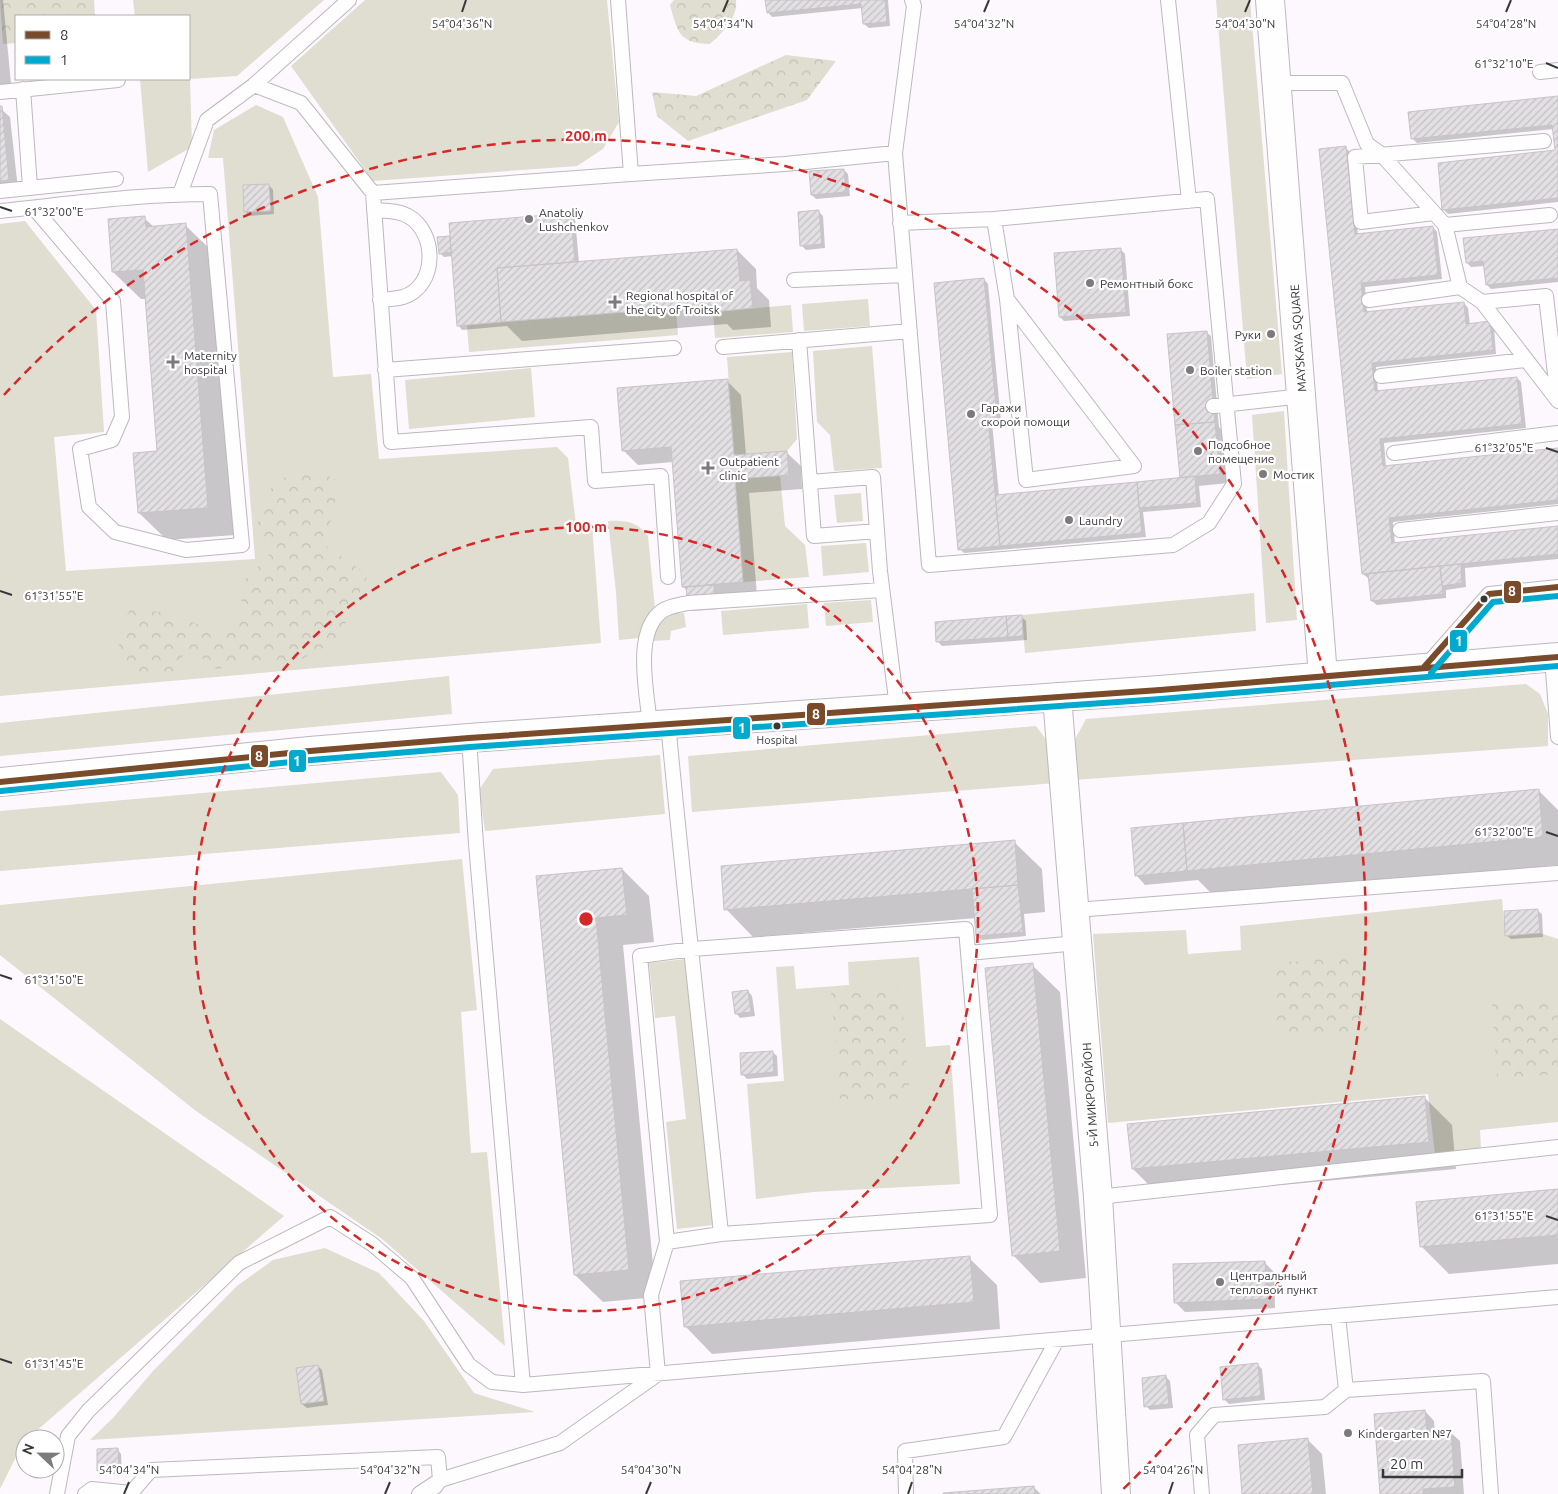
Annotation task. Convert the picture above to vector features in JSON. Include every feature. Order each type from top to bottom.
[{"type":"street","name":"MAYSKAYA SQUARE","points":[[1270,0],[1323,676]]},
{"type":"street","points":[[0,782],[310,751],[469,738],[897,708],[1555,657]]},
{"type":"street","name":"5-Й МИКРОРАЙОН","points":[[1057,696],[1098,1198],[1116,1494]]},
{"type":"lane","points":[[180,194],[207,120],[254,85],[349,0]]},
{"type":"lane","points":[[618,0],[631,174]]},
{"type":"lane","points":[[900,223],[994,219],[1207,199],[1220,405],[1234,484],[1210,523],[1172,545],[929,566],[900,223],[895,154],[914,6],[912,0]]},
{"type":"lane","points":[[1168,0],[1188,201]]},
{"type":"lane","points":[[1540,72],[1558,70]]},
{"type":"lane","points":[[0,92],[118,80]]},
{"type":"lane","points":[[1278,83],[1342,83],[1367,144],[1381,154],[1444,225],[1460,287],[1482,302],[1558,401]]},
{"type":"lane","points":[[254,85],[301,103],[373,193],[391,442],[591,427],[594,481],[661,476],[668,577]]},
{"type":"lane","points":[[23,89],[30,187]]},
{"type":"lane","points":[[1434,213],[1361,222],[1355,157],[1544,140]]},
{"type":"lane","points":[[373,193],[785,164],[895,154]]},
{"type":"lane","points":[[0,191],[116,179]]},
{"type":"lane","points":[[0,211],[180,194],[210,194],[242,545],[186,550],[115,532],[89,506],[80,449],[112,440],[122,417],[112,301],[34,208]]},
{"type":"lane","points":[[374,210],[397,211],[409,216],[420,226],[427,238],[430,251],[429,265],[424,278],[416,289],[404,297],[380,300]]},
{"type":"lane","points":[[1444,225],[1550,215]]},
{"type":"lane","points":[[994,219],[1007,299],[1026,480],[1134,466],[1007,299]]},
{"type":"lane","points":[[794,280],[905,275]]},
{"type":"lane","points":[[1369,300],[1460,287]]},
{"type":"lane","points":[[1482,302],[1546,296],[1558,401]]},
{"type":"lane","points":[[722,347],[910,332]]},
{"type":"lane","points":[[799,340],[814,536],[877,531]]},
{"type":"lane","points":[[386,370],[674,348]]},
{"type":"lane","points":[[1381,376],[1526,360]]},
{"type":"lane","points":[[1220,405],[1302,396]]},
{"type":"lane","points":[[1394,453],[1558,433]]},
{"type":"lane","points":[[810,482],[873,477],[882,590],[897,708]]},
{"type":"lane","points":[[1400,530],[1558,513]]},
{"type":"lane","points":[[1424,668],[1489,594],[1558,587]]},
{"type":"lane","points":[[721,1234],[679,836],[659,724],[643,652],[648,628],[654,618],[664,609],[675,605],[882,590]]},
{"type":"lane","points":[[1555,657],[1558,737]]},
{"type":"lane","points":[[469,738],[523,1386]]},
{"type":"lane","points":[[1075,910],[1558,872]]},
{"type":"lane","points":[[658,1374],[651,1295],[667,1242],[640,956],[692,950],[966,929],[990,1215],[721,1234],[667,1242]]},
{"type":"lane","points":[[968,953],[1078,943]]},
{"type":"lane","points":[[1098,1198],[1558,1147]]},
{"type":"lane","points":[[57,1494],[68,1436],[88,1411],[239,1263],[330,1217],[372,1244],[412,1278],[469,1365],[492,1382],[523,1386],[1558,1297]]},
{"type":"lane","points":[[1338,1316],[1346,1390]]},
{"type":"lane","points":[[906,1494],[905,1451],[1004,1437],[1058,1340]]},
{"type":"lane","points":[[419,1494],[440,1480],[560,1443],[658,1374]]},
{"type":"lane","points":[[1202,1494],[1197,1435],[1214,1415],[1325,1407],[1346,1390],[1483,1381],[1490,1494]]},
{"type":"lane","points":[[85,1494],[92,1489],[131,1493],[151,1470],[438,1457],[440,1480],[431,1494]]},
{"type":"green space","points":[[0,0],[94,0],[95,15],[15,15],[15,43],[3,44]]},
{"type":"green space","points":[[133,0],[324,0],[237,76],[190,79],[190,15],[135,15]]},
{"type":"green space","points":[[365,0],[607,0],[619,122],[603,149],[577,166],[373,181],[291,66]]},
{"type":"green space","points":[[674,0],[736,0],[736,7],[732,19],[720,35],[710,44],[700,43],[686,39],[681,35],[675,23],[670,5]]},
{"type":"green space","points":[[1216,0],[1250,0],[1282,374],[1247,379]]},
{"type":"green space","points":[[786,55],[836,61],[807,100],[688,141],[657,116],[652,92],[696,96]]},
{"type":"green space","points":[[190,79],[192,147],[148,172],[140,80]]},
{"type":"green space","points":[[256,105],[283,117],[318,197],[333,377],[371,374],[379,459],[557,447],[568,458],[576,524],[592,525],[601,643],[0,696],[0,224],[25,221],[96,310],[104,432],[54,437],[66,571],[255,559],[223,158],[208,158],[214,130]]},
{"type":"green space","points":[[868,299],[870,326],[804,331],[802,304]]},
{"type":"green space","points":[[791,305],[793,332],[715,338],[713,312]]},
{"type":"green space","points":[[676,308],[678,335],[469,352],[467,325]]},
{"type":"green space","points":[[872,346],[882,468],[834,471],[830,435],[817,422],[813,351]]},
{"type":"green space","points":[[792,352],[797,439],[787,451],[734,455],[727,357]]},
{"type":"green space","points":[[531,368],[535,417],[409,429],[405,380]]},
{"type":"green space","points":[[1284,411],[1297,620],[1266,623],[1252,415]]},
{"type":"green space","points":[[307,465],[340,482],[325,545],[368,575],[337,641],[296,662],[214,669],[206,660],[185,652],[173,672],[135,673],[120,659],[119,641],[130,608],[173,614],[216,632],[243,618],[240,584],[269,556],[257,525],[273,484]]},
{"type":"green space","points":[[780,475],[785,526],[805,545],[809,577],[743,582],[735,479]]},
{"type":"green space","points":[[861,493],[863,521],[837,523],[834,495]]},
{"type":"green space","points":[[608,521],[630,522],[640,527],[648,536],[655,609],[644,622],[639,638],[619,640]]},
{"type":"green space","points":[[866,543],[869,572],[823,576],[821,546]]},
{"type":"green space","points":[[1254,593],[1256,631],[1025,653],[1022,615]]},
{"type":"green space","points":[[871,600],[873,622],[826,626],[824,603]]},
{"type":"green space","points":[[807,604],[809,628],[723,635],[721,611]]},
{"type":"green space","points":[[674,613],[684,613],[686,627],[671,631],[670,640],[652,641],[660,624]]},
{"type":"green space","points":[[449,676],[452,714],[0,756],[0,723]]},
{"type":"green space","points":[[1526,684],[1540,694],[1548,714],[1548,746],[1074,780],[1072,745],[1086,719]]},
{"type":"green space","points":[[1036,726],[1054,750],[1056,783],[692,812],[688,756]]},
{"type":"green space","points":[[660,755],[665,814],[485,831],[479,790],[493,769]]},
{"type":"green space","points":[[441,772],[458,795],[460,833],[0,871],[0,811]]},
{"type":"green space","points":[[462,859],[477,1010],[461,1012],[471,1153],[487,1152],[505,1346],[382,1239],[196,1111],[0,955],[0,905]]},
{"type":"green space","points":[[1502,899],[1505,935],[1540,933],[1558,939],[1558,1122],[1480,1130],[1481,1151],[1435,1155],[1428,1094],[1108,1123],[1093,934],[1186,930],[1188,954],[1241,950],[1240,926]]},
{"type":"green space","points":[[1363,956],[1368,1031],[1278,1037],[1273,963]]},
{"type":"green space","points":[[919,957],[926,1047],[950,1045],[960,1184],[813,1192],[756,1199],[747,1084],[784,1081],[776,967],[794,966],[796,989],[849,985],[848,962]]},
{"type":"green space","points":[[686,959],[714,1225],[677,1229],[666,1122],[686,1119],[675,1016],[655,1018],[649,963]]},
{"type":"green space","points":[[901,986],[910,1098],[840,1103],[831,992]]},
{"type":"green space","points":[[1558,999],[1558,1074],[1497,1078],[1492,1003]]},
{"type":"green space","points":[[0,1019],[284,1216],[39,1429],[15,1429],[15,1459],[0,1489]]},
{"type":"green space","points":[[325,1248],[379,1273],[424,1321],[474,1393],[535,1412],[90,1440],[113,1418],[153,1371],[237,1286],[273,1260]]},
{"type":"building","points":[[765,0],[885,0],[887,22],[863,24],[861,4],[767,13]]},
{"type":"building","points":[[1558,96],[1558,198],[1442,210],[1438,163],[1555,150],[1552,125],[1411,139],[1408,112]]},
{"type":"building","points":[[0,106],[2,106],[9,180],[0,181]]},
{"type":"building","points":[[1346,146],[1355,234],[1433,226],[1438,275],[1361,283],[1364,312],[1464,302],[1466,324],[1490,321],[1493,350],[1372,363],[1375,391],[1517,377],[1522,424],[1380,439],[1383,466],[1558,448],[1558,500],[1389,518],[1392,543],[1558,526],[1558,554],[1362,574],[1319,149]]},
{"type":"building","points":[[844,169],[846,192],[811,195],[809,171]]},
{"type":"building","points":[[269,184],[271,211],[244,212],[243,185]]},
{"type":"building","points":[[819,210],[822,244],[800,246],[798,212]]},
{"type":"building","points":[[571,213],[575,262],[497,268],[501,322],[457,326],[449,223]]},
{"type":"building","name":"Maternity hospital","points":[[145,216],[146,227],[186,223],[208,508],[138,513],[133,453],[157,451],[143,270],[112,272],[108,219]]},
{"type":"building","points":[[1558,229],[1558,278],[1486,285],[1483,261],[1466,263],[1463,238]]},
{"type":"building","points":[[450,236],[451,252],[439,254],[437,237]]},
{"type":"building","name":"Ремонтный бокс","points":[[1121,248],[1126,312],[1059,317],[1054,253]]},
{"type":"building","points":[[737,249],[740,281],[750,280],[753,308],[713,312],[712,305],[501,322],[497,268]]},
{"type":"building","name":"Гаражи скорой помощи","points":[[984,278],[997,417],[988,418],[1000,546],[958,550],[934,283]]},
{"type":"building","name":"Boiler station","points":[[1207,331],[1215,422],[1175,425],[1167,334]]},
{"type":"building","points":[[728,379],[734,455],[787,451],[789,475],[735,479],[743,582],[682,587],[671,447],[622,451],[617,388]]},
{"type":"building","name":"Подсобное помещение","points":[[1215,422],[1220,474],[1180,478],[1175,425]]},
{"type":"building","name":"Подсобное помещение","points":[[1195,476],[1197,503],[1139,508],[1137,482]]},
{"type":"building","name":"Laundry","points":[[1137,482],[1142,533],[1000,546],[995,495]]},
{"type":"building","points":[[1461,564],[1462,583],[1442,586],[1440,566]]},
{"type":"building","points":[[1440,566],[1443,594],[1371,601],[1368,574]]},
{"type":"building","points":[[714,585],[715,605],[688,607],[686,587]]},
{"type":"building","points":[[1022,615],[1023,636],[1008,637],[1006,616]]},
{"type":"building","points":[[1006,616],[1008,637],[936,642],[935,622]]},
{"type":"building","points":[[1539,789],[1543,837],[1187,871],[1183,823]]},
{"type":"building","points":[[1183,823],[1187,871],[1135,876],[1131,828]]},
{"type":"building","points":[[1015,840],[1018,885],[724,910],[721,866]]},
{"type":"building","points":[[622,868],[627,915],[596,918],[629,1270],[574,1275],[536,876]]},
{"type":"building","points":[[1018,885],[1023,932],[976,936],[972,889]]},
{"type":"building","points":[[1538,909],[1540,933],[1505,936],[1504,911]]},
{"type":"building","points":[[1033,963],[1060,1251],[1012,1256],[985,968]]},
{"type":"building","points":[[748,990],[751,1012],[735,1014],[732,992]]},
{"type":"building","points":[[773,1051],[774,1072],[741,1075],[740,1053]]},
{"type":"building","points":[[1425,1096],[1429,1142],[1132,1169],[1127,1124]]},
{"type":"building","points":[[1558,1189],[1558,1235],[1420,1247],[1416,1202]]},
{"type":"building","points":[[970,1256],[974,1302],[684,1327],[680,1281]]},
{"type":"building","name":"Центральный тепловой пункт","points":[[1265,1261],[1267,1299],[1174,1303],[1173,1264]]},
{"type":"building","points":[[1258,1363],[1261,1396],[1223,1400],[1220,1367]]},
{"type":"building","points":[[318,1365],[324,1401],[301,1404],[296,1368]]},
{"type":"building","points":[[1166,1375],[1169,1404],[1144,1407],[1142,1378]]},
{"type":"building","points":[[1425,1410],[1427,1432],[1451,1430],[1455,1487],[1423,1489],[1423,1494],[1380,1494],[1374,1414]]},
{"type":"building","points":[[1308,1438],[1313,1494],[1242,1494],[1238,1445]]},
{"type":"building","points":[[118,1448],[119,1470],[97,1471],[97,1449]]},
{"type":"building","points":[[1034,1486],[1035,1494],[943,1494],[943,1493]]},
{"type":"transit line","name":"8","points":[[1424,667],[1489,594],[1558,587]]},
{"type":"transit line","name":"1","points":[[1431,673],[1493,602],[1558,596]]},
{"type":"transit line","name":"8","points":[[0,782],[310,751],[469,738],[1160,690],[1558,657]]},
{"type":"transit line","name":"1","points":[[1,791],[311,760],[470,747],[1161,699],[1558,666]]},
{"type":"place","name":"Anatoliy Lushchenkov","points":[[529,219]]},
{"type":"place","name":"Ремонтный бокс","points":[[1090,283]]},
{"type":"place","name":"Regional hospital of the city of Troitsk","points":[[615,302]]},
{"type":"place","name":"Руки","points":[[1271,334]]},
{"type":"place","name":"Maternity hospital","points":[[173,362]]},
{"type":"place","name":"Boiler station","points":[[1190,370]]},
{"type":"place","name":"Гаражи скорой помощи","points":[[971,414]]},
{"type":"place","name":"Подсобное помещение","points":[[1198,451]]},
{"type":"place","name":"Outpatient clinic","points":[[708,468]]},
{"type":"place","name":"Мостик","points":[[1263,474]]},
{"type":"place","name":"Laundry","points":[[1069,520]]},
{"type":"place","name":"Hospital","points":[[777,726]]},
{"type":"place","name":"Центральный тепловой пункт","points":[[1220,1282]]},
{"type":"place","name":"Kindergarten №7","points":[[1348,1433]]}]
